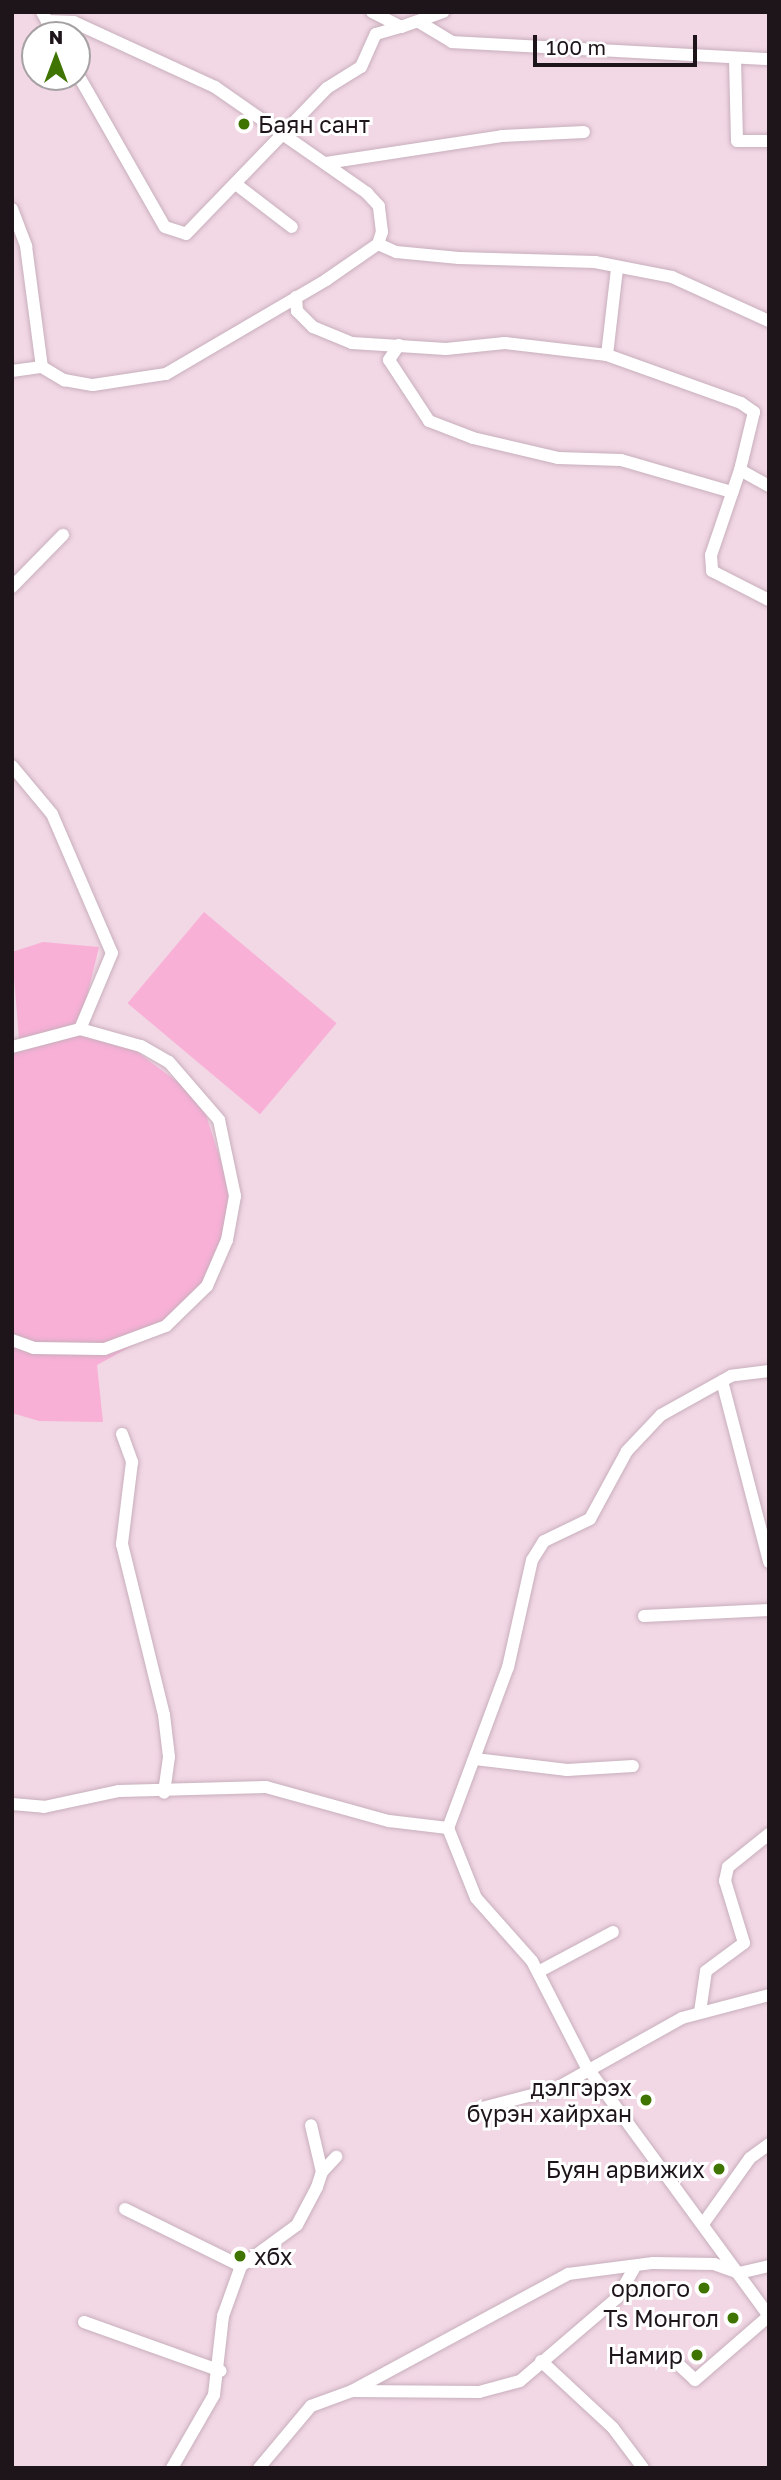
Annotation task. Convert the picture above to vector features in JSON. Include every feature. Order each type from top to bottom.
[{"type":"street","points":[[372,12],[401,27]]},
{"type":"street","points":[[237,185],[281,134],[327,88],[361,67],[376,34],[443,12]]},
{"type":"street","points":[[44,17],[74,22],[215,87],[327,163],[379,206],[378,244]]},
{"type":"street","points":[[419,22],[452,42],[769,59]]},
{"type":"street","points":[[735,59],[737,141],[769,141]]},
{"type":"street","points":[[87,91],[165,227],[186,234],[195,229],[230,182],[292,227]]},
{"type":"street","points":[[327,163],[502,136],[584,132]]},
{"type":"street","points":[[12,209],[26,246],[42,367]]},
{"type":"street","points":[[378,244],[396,253],[553,257],[672,277],[769,321]]},
{"type":"street","points":[[12,371],[42,367],[64,380],[93,385],[166,374],[202,359],[378,244]]},
{"type":"street","points":[[607,355],[618,269]]},
{"type":"street","points":[[296,297],[297,311],[313,327],[352,343],[505,343],[607,355],[754,412],[712,571],[769,600]]},
{"type":"street","points":[[399,345],[389,360],[429,421],[473,438],[558,458],[621,460],[732,492]]},
{"type":"street","points":[[740,470],[769,486]]},
{"type":"street","points":[[12,587],[63,535]]},
{"type":"street","points":[[12,766],[52,814],[112,953],[80,1030]]},
{"type":"street","points":[[12,1047],[80,1030],[141,1046],[191,1081],[229,1144],[232,1219],[206,1286],[166,1326],[104,1349],[34,1348],[12,1340]]},
{"type":"street","points":[[678,2364],[695,2380],[769,2316],[588,2070],[538,1972],[510,1930],[476,1898],[449,1828],[508,1667],[538,1550],[590,1519],[627,1451],[661,1415],[722,1381],[769,1371]]},
{"type":"street","points":[[722,1381],[769,1562]]},
{"type":"street","points":[[122,1434],[132,1462],[122,1544],[164,1715],[169,1758],[164,1793]]},
{"type":"street","points":[[644,1616],[769,1610]]},
{"type":"street","points":[[475,1759],[567,1770],[633,1766]]},
{"type":"street","points":[[12,1804],[44,1807],[119,1791],[164,1793],[266,1787],[389,1821],[449,1828]]},
{"type":"street","points":[[700,2012],[706,1971],[744,1943],[725,1881],[728,1867],[769,1834]]},
{"type":"street","points":[[538,1972],[613,1932]]},
{"type":"street","points":[[482,2108],[555,2089],[700,2012],[769,1995]]},
{"type":"street","points":[[311,2124],[322,2172]]},
{"type":"street","points":[[703,2224],[750,2158],[769,2144]]},
{"type":"street","points":[[172,2468],[203,2421],[221,2371],[223,2316],[241,2266],[297,2225],[322,2172],[336,2157]]},
{"type":"street","points":[[125,2209],[241,2266]]},
{"type":"street","points":[[259,2468],[311,2406],[352,2391],[558,2278],[686,2262],[739,2273],[769,2266]]},
{"type":"street","points":[[352,2391],[498,2389],[541,2361],[617,2298],[634,2268]]},
{"type":"street","points":[[84,2322],[221,2371]]},
{"type":"street","points":[[541,2361],[613,2428],[643,2468]]},
{"type":"shaded area","points":[[204,912],[337,1023],[260,1114],[128,1003]]},
{"type":"shaded area","points":[[43,942],[99,947],[78,1033],[121,1040],[183,1086],[206,1115],[229,1187],[227,1224],[198,1293],[141,1341],[97,1365],[103,1422],[39,1421],[12,1413],[12,1042],[19,1039],[12,952]]},
{"type":"place","name":"Баян сант","points":[[244,124]]},
{"type":"place","name":"дэлгэрэх бүрэн хайрхан","points":[[646,2100]]},
{"type":"place","name":"Буян арвижих","points":[[719,2169]]},
{"type":"place","name":"хбх","points":[[240,2256]]},
{"type":"place","name":"орлого","points":[[704,2288]]},
{"type":"place","name":"Ts Монгол","points":[[733,2318]]},
{"type":"place","name":"Намир","points":[[697,2355]]}]
